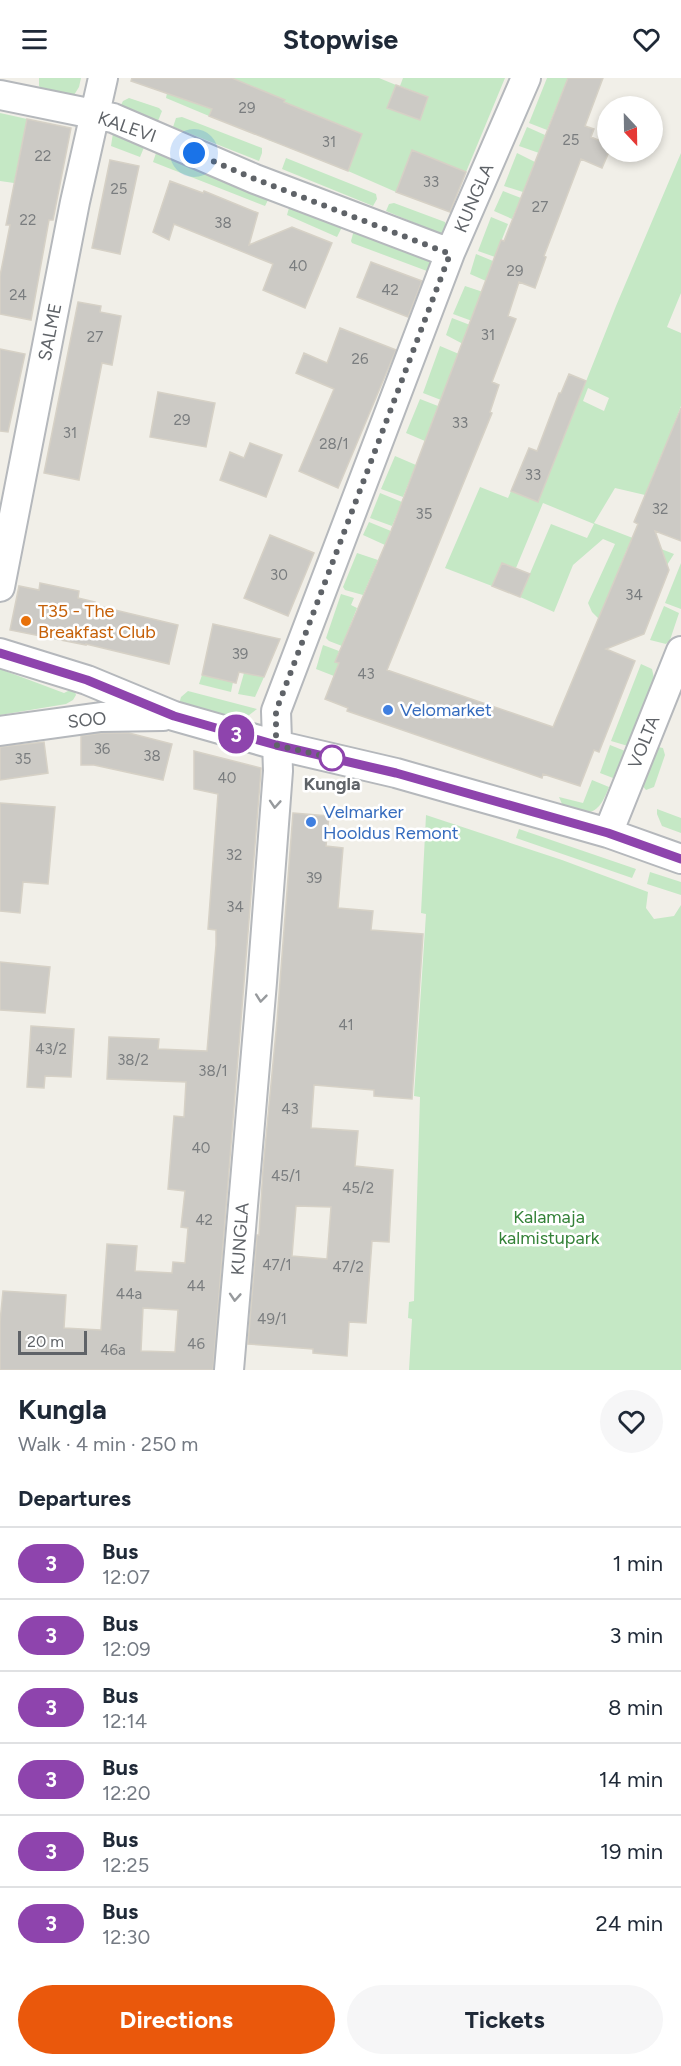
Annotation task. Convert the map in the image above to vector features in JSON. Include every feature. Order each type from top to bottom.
[{"type":"street","name":"SALME","points":[[0,586],[73,213],[103,78]]},
{"type":"street","name":"KUNGLA","points":[[229,1370],[278,771],[276,711],[450,254],[526,78]]},
{"type":"street","name":"KALEVI","points":[[0,95],[113,118],[255,179],[450,254]]},
{"type":"street","name":"VOLTA","points":[[608,833],[681,651]]},
{"type":"street","points":[[0,653],[87,680],[174,716],[276,745],[396,773],[608,833],[681,859]]},
{"type":"street","points":[[55,723],[77,713],[88,700],[87,680]]},
{"type":"street","name":"SOO","points":[[0,731],[101,717],[174,716]]},
{"type":"green space","points":[[39,78],[81,78],[74,95],[64,97],[45,93],[39,86]]},
{"type":"green space","points":[[170,78],[224,78],[209,116],[166,98]]},
{"type":"green space","points":[[232,78],[379,78],[396,85],[387,108],[420,120],[428,97],[400,86],[403,78],[505,78],[466,172],[412,151],[396,192],[348,171],[362,134],[311,114],[281,144],[268,140],[284,100]]},
{"type":"green space","points":[[547,78],[568,78],[547,130],[529,123]]},
{"type":"green space","points":[[129,98],[159,108],[162,111],[158,121],[121,105]]},
{"type":"green space","points":[[0,113],[27,119],[14,183],[0,181]]},
{"type":"green space","points":[[182,117],[262,148],[259,161],[173,127],[176,118]]},
{"type":"green space","points":[[527,127],[545,135],[539,153],[519,146]]},
{"type":"green space","points":[[113,133],[145,145],[140,157],[111,146]]},
{"type":"green space","points":[[157,150],[270,196],[265,206],[153,162]]},
{"type":"green space","points":[[517,153],[535,162],[523,192],[504,186]]},
{"type":"green space","points":[[681,153],[681,293],[667,327],[681,333],[681,406],[668,440],[681,445],[681,461],[662,453],[645,495],[615,488],[594,523],[674,554],[667,565],[627,549],[599,619],[592,612],[588,603],[615,544],[603,539],[573,565],[554,612],[520,597],[551,524],[587,538],[594,524],[543,503],[516,568],[502,563],[492,586],[445,568],[480,487],[508,498],[511,491],[538,502],[616,306]],"holes":[[[588,388],[609,398],[604,411],[583,401]]]},
{"type":"green space","points":[[286,158],[376,194],[377,199],[373,206],[282,169]]},
{"type":"green space","points":[[503,191],[521,198],[512,219],[494,211]]},
{"type":"green space","points":[[394,203],[445,222],[446,225],[441,234],[386,211],[389,204]]},
{"type":"green space","points":[[290,204],[343,225],[337,237],[287,215]]},
{"type":"green space","points":[[491,217],[508,224],[495,257],[478,251]]},
{"type":"green space","points":[[354,230],[432,260],[427,271],[352,243]]},
{"type":"green space","points":[[476,254],[493,261],[486,281],[470,274]]},
{"type":"green space","points":[[465,286],[483,292],[472,321],[453,314]]},
{"type":"green space","points":[[452,318],[470,325],[463,344],[446,335]]},
{"type":"green space","points":[[440,346],[459,354],[441,400],[423,393]]},
{"type":"green space","points":[[420,399],[438,406],[425,441],[406,433]]},
{"type":"green space","points":[[395,456],[416,465],[403,497],[381,489]]},
{"type":"green space","points":[[380,493],[402,502],[392,526],[370,518]]},
{"type":"green space","points":[[369,522],[391,531],[385,545],[363,535]]},
{"type":"green space","points":[[357,553],[378,560],[363,595],[345,590],[343,587]]},
{"type":"green space","points":[[681,563],[681,609],[665,603]]},
{"type":"green space","points":[[341,594],[354,598],[351,605],[357,608],[342,646],[326,638]]},
{"type":"green space","points":[[664,606],[679,613],[670,640],[666,644],[650,640]]},
{"type":"green space","points":[[323,645],[339,651],[335,662],[339,663],[334,676],[316,669]]},
{"type":"green space","points":[[641,664],[652,669],[654,678],[628,746],[611,741]]},
{"type":"green space","points":[[0,669],[64,693],[74,688],[76,695],[66,704],[0,715]]},
{"type":"green space","points":[[244,673],[264,677],[255,697],[238,694]]},
{"type":"green space","points":[[202,675],[233,682],[231,692],[199,684]]},
{"type":"green space","points":[[188,691],[257,709],[244,719],[237,719],[179,704],[181,697]]},
{"type":"green space","points":[[610,745],[625,751],[613,778],[600,773]]},
{"type":"green space","points":[[658,747],[663,748],[665,755],[654,787],[646,790],[640,783]]},
{"type":"green space","points":[[592,780],[609,787],[598,807],[593,811],[582,813],[565,811],[559,797],[583,803]]},
{"type":"green space","points":[[657,809],[681,818],[681,833],[662,826]]},
{"type":"green space","name":"Kalamaja kalmistupark","points":[[426,815],[562,860],[648,892],[646,908],[654,919],[674,916],[681,905],[681,1370],[409,1370],[412,1319],[408,1318],[409,1302],[414,1301],[420,1097],[414,1096],[426,914],[421,913]]},
{"type":"green space","points":[[519,829],[636,869],[632,878],[516,838]]},
{"type":"green space","points":[[650,872],[681,882],[681,895],[647,884]]},
{"type":"building","points":[[132,78],[232,78],[362,134],[348,171],[209,116],[212,109],[131,81]]},
{"type":"building","points":[[568,78],[603,78],[585,126],[594,129],[591,137],[597,139],[597,162],[605,162],[602,168],[581,159],[544,256],[546,257],[535,288],[519,282],[508,316],[516,319],[492,382],[499,385],[490,412],[492,413],[387,670],[553,727],[638,524],[634,522],[681,408],[681,541],[655,531],[669,570],[644,634],[606,649],[635,661],[599,752],[594,750],[580,786],[543,774],[542,778],[347,711],[348,708],[325,699],[339,663],[335,662],[391,531],[501,240],[504,241]]},
{"type":"building","points":[[396,85],[428,97],[420,120],[387,108]]},
{"type":"building","points":[[27,119],[71,128],[53,220],[49,220],[31,320],[0,314],[0,276],[10,225],[6,225]]},
{"type":"building","points":[[412,150],[466,172],[450,212],[396,192]]},
{"type":"building","points":[[110,160],[139,166],[120,254],[92,248]]},
{"type":"building","points":[[170,181],[203,193],[204,191],[258,213],[249,245],[292,227],[332,243],[305,308],[263,290],[273,264],[174,224],[169,240],[153,232]]},
{"type":"building","points":[[371,262],[422,281],[408,317],[357,297]]},
{"type":"building","points":[[78,302],[101,306],[100,312],[121,316],[112,365],[102,363],[79,480],[44,473]]},
{"type":"building","points":[[340,328],[396,350],[338,488],[299,471],[334,389],[296,373],[304,353],[327,363]]},
{"type":"building","points":[[0,349],[25,354],[8,432],[0,431]]},
{"type":"building","points":[[569,374],[586,381],[538,502],[511,491],[529,448],[537,451],[559,393]]},
{"type":"building","points":[[158,392],[215,403],[206,447],[150,437]]},
{"type":"building","points":[[250,443],[282,455],[266,497],[220,480],[230,452],[244,458]]},
{"type":"building","points":[[270,535],[314,553],[288,616],[244,598]]},
{"type":"building","points":[[502,563],[530,574],[520,597],[492,586]]},
{"type":"building","points":[[40,583],[79,591],[78,598],[95,602],[94,605],[178,625],[169,664],[86,644],[10,630],[19,586],[39,590]]},
{"type":"building","points":[[213,624],[280,639],[264,677],[239,672],[236,683],[202,675]]},
{"type":"building","points":[[129,733],[172,744],[163,780],[94,765],[81,765],[81,736]]},
{"type":"building","points":[[44,742],[48,773],[0,780],[0,747]]},
{"type":"building","points":[[194,751],[261,768],[213,1370],[0,1370],[0,1322],[3,1291],[66,1295],[64,1328],[101,1330],[107,1244],[137,1246],[135,1271],[172,1273],[173,1262],[185,1263],[188,1228],[181,1227],[185,1191],[168,1189],[174,1116],[184,1117],[186,1082],[107,1079],[109,1037],[159,1039],[158,1049],[207,1051],[216,945],[216,930],[208,929],[218,794],[194,789]],"holes":[[[143,1308],[178,1310],[175,1352],[141,1351]]]},
{"type":"building","points":[[0,803],[55,807],[48,884],[23,882],[20,913],[0,911]]},
{"type":"building","points":[[293,813],[329,816],[326,846],[343,848],[338,908],[373,911],[371,930],[423,934],[412,1099],[374,1096],[374,1090],[314,1085],[311,1128],[358,1131],[355,1166],[393,1170],[389,1242],[372,1241],[366,1323],[349,1322],[347,1356],[313,1353],[313,1349],[248,1344]],"holes":[[[296,1206],[331,1207],[327,1259],[292,1256]]]},
{"type":"building","points":[[0,962],[50,967],[45,1013],[0,1010]]},
{"type":"building","points":[[31,1026],[74,1029],[71,1077],[45,1076],[44,1088],[27,1087]]},
{"type":"bus line","name":"3","points":[[0,653],[87,680],[174,716],[276,745],[396,773],[608,833],[681,859]]},
{"type":"place","name":"T35 - The Breakfast Club","points":[[26,621]]},
{"type":"place","name":"Velomarket","points":[[388,710]]},
{"type":"place","name":"Kungla","points":[[332,758]]},
{"type":"place","name":"Velmarker Hooldus Remont","points":[[311,822]]},
{"type":"route","points":[[194,153],[450,254],[276,711],[276,745],[332,758]]}]
